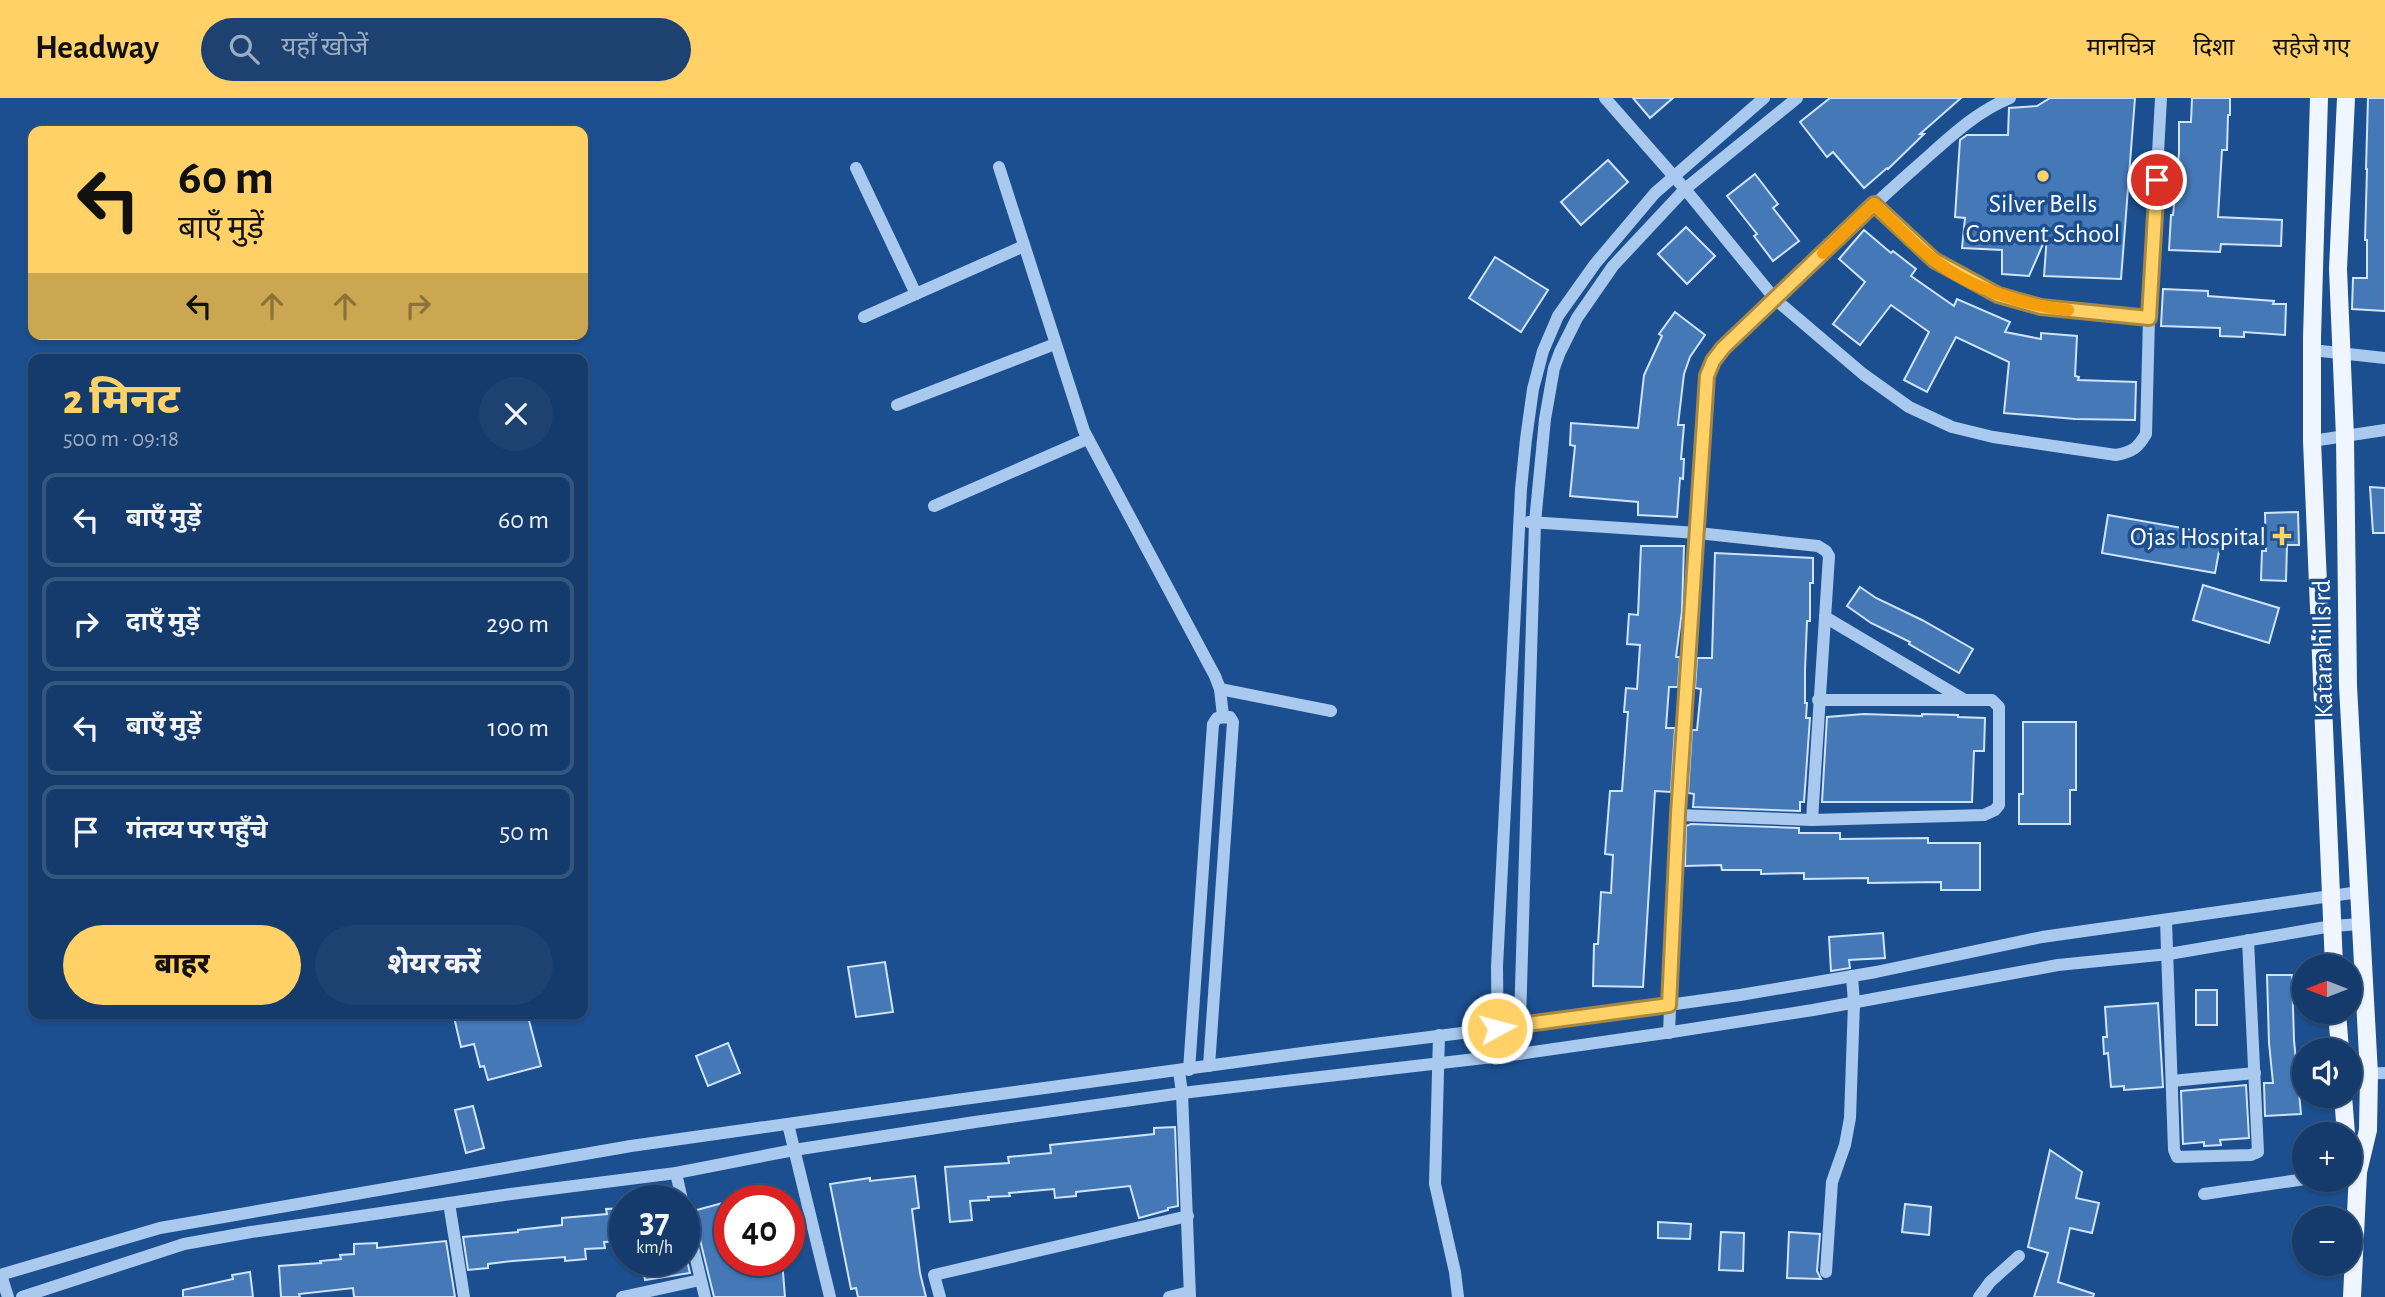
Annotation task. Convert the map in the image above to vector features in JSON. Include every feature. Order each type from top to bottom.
[{"type":"main road","name":"Katara hills rd","points":[[2319,98],[2312,441],[2333,954]]},
{"type":"main road","name":"Katara hills rd","points":[[2346,98],[2338,269],[2345,437],[2348,686],[2361,925],[2377,1073],[2368,1130],[2362,1148]]},
{"type":"main road","points":[[2352,1297],[2354,1192]]},
{"type":"street","points":[[1605,98],[1685,189],[1775,299],[1863,373],[1909,407],[1952,427],[2116,455],[2130,453],[2139,446],[2146,434],[2149,318],[2161,98]]},
{"type":"street","points":[[1498,1056],[1497,967],[1520,521],[1531,402],[1549,333],[1595,264],[1655,193],[1764,98]]},
{"type":"street","points":[[1519,1054],[1535,522],[1548,394],[1560,352],[1577,318],[1613,266],[1685,189],[1797,98]]},
{"type":"street","points":[[1669,1032],[1678,814],[1707,376],[1713,361],[1723,348],[1874,204],[1964,125],[1994,104],[2010,98]]},
{"type":"street","points":[[999,167],[1087,439],[1215,676],[1220,689],[1223,716]]},
{"type":"street","points":[[856,169],[916,294]]},
{"type":"street","points":[[1874,204],[1934,260],[1998,295],[2041,307],[2149,318]]},
{"type":"street","points":[[864,317],[1024,246]]},
{"type":"street","points":[[897,405],[1055,344]]},
{"type":"street","points":[[2312,351],[2385,358]]},
{"type":"street","points":[[2312,441],[2385,430]]},
{"type":"street","points":[[933,506],[1087,439]]},
{"type":"street","points":[[1520,521],[1698,533],[1824,549],[1829,556],[1812,820]]},
{"type":"street","points":[[1825,617],[1964,699]]},
{"type":"street","points":[[1220,689],[1331,711]]},
{"type":"street","points":[[1678,814],[1812,820],[1984,815],[1995,810],[2000,800],[1997,702],[1988,698],[1818,700]]},
{"type":"street","points":[[1168,1297],[1189,1294],[1182,1093],[1213,724],[1217,718],[1223,716],[1230,717],[1233,722],[1209,1066]]},
{"type":"street","points":[[8,1297],[1,1275],[160,1228],[631,1146],[1669,1005],[1852,976],[2042,937],[2359,892]]},
{"type":"street","points":[[2166,920],[2174,1150],[2177,1157],[2251,1155],[2258,1152],[2248,940]]},
{"type":"street","points":[[22,1297],[184,1244],[449,1203],[676,1173],[794,1150],[1182,1093],[1519,1054],[1854,1003],[2058,965],[2169,954],[2332,926],[2361,925]]},
{"type":"street","points":[[1826,1272],[1832,1182],[1845,1145],[1850,1118],[1854,1003],[1852,976]]},
{"type":"street","points":[[1439,1035],[1436,1184],[1458,1297]]},
{"type":"street","points":[[2172,1081],[2255,1073]]},
{"type":"street","points":[[788,1124],[830,1297]]},
{"type":"street","points":[[676,1173],[679,1185]]},
{"type":"street","points":[[2204,1194],[2292,1181]]},
{"type":"street","points":[[449,1203],[464,1297]]},
{"type":"street","points":[[940,1297],[934,1275],[1188,1216]]},
{"type":"street","points":[[1979,1297],[1990,1282],[2019,1256]]},
{"type":"street","points":[[699,1276],[705,1297]]},
{"type":"street","points":[[622,1297],[700,1280]]},
{"type":"building","points":[[1633,98],[1673,98],[1650,118]]},
{"type":"building","points":[[1830,98],[1961,98],[1920,134],[1924,134],[1888,169],[1864,188],[1833,152],[1827,157],[1800,122]]},
{"type":"building","name":"Silver Bells Convent School","points":[[2050,98],[2135,98],[2121,279],[2044,276],[2047,235],[2029,276],[2002,274],[2002,250],[1962,248],[1965,218],[1955,217],[1960,140],[1967,135],[2008,135],[2009,108],[2037,106]]},
{"type":"building","points":[[2192,98],[2230,98],[2227,150],[2222,150],[2218,217],[2282,220],[2281,246],[2221,244],[2220,252],[2169,250],[2179,153],[2179,122],[2191,122]]},
{"type":"building","points":[[2368,98],[2385,98],[2385,311],[2352,309],[2353,278],[2367,278],[2365,240]]},
{"type":"building","points":[[1608,160],[1628,182],[1581,225],[1561,202]]},
{"type":"building","points":[[1755,174],[1778,204],[1773,208],[1799,241],[1773,261],[1754,236],[1757,234],[1727,196]]},
{"type":"building","points":[[1686,227],[1715,256],[1687,284],[1658,254]]},
{"type":"building","points":[[1864,230],[1891,253],[1893,251],[1916,269],[1911,276],[1954,306],[1957,299],[2010,322],[2005,332],[2041,339],[2041,333],[2077,336],[2075,376],[2079,377],[2078,380],[2136,382],[2135,420],[2075,419],[2004,413],[2009,362],[1956,337],[1927,392],[1904,380],[1929,332],[1891,305],[1860,345],[1833,324],[1865,282],[1839,259]]},
{"type":"building","points":[[1495,257],[1548,290],[1521,332],[1469,298]]},
{"type":"building","points":[[2163,289],[2208,291],[2208,296],[2286,304],[2285,335],[2244,332],[2244,337],[2220,336],[2220,328],[2161,326]]},
{"type":"building","points":[[1675,312],[1705,335],[1690,357],[1684,374],[1678,425],[1684,425],[1681,459],[1684,459],[1677,517],[1638,515],[1638,502],[1570,496],[1575,446],[1570,445],[1571,423],[1638,428],[1644,375],[1662,336],[1659,334]]},
{"type":"building","points":[[2370,487],[2385,488],[2385,533],[2373,533]]},
{"type":"building","points":[[2298,512],[2299,545],[2287,545],[2286,581],[2261,580],[2262,551],[2266,551],[2265,513]]},
{"type":"building","points":[[2108,515],[2222,535],[2215,573],[2102,553]]},
{"type":"building","points":[[1641,546],[1684,546],[1682,611],[1676,657],[1680,657],[1678,687],[1669,687],[1666,728],[1675,728],[1671,792],[1655,791],[1643,987],[1593,986],[1594,944],[1598,944],[1601,892],[1611,893],[1613,855],[1605,854],[1610,791],[1622,791],[1628,712],[1624,712],[1626,688],[1637,689],[1640,645],[1627,644],[1629,614],[1638,615]]},
{"type":"building","points":[[1715,553],[1813,558],[1805,670],[1806,718],[1810,718],[1804,802],[1800,802],[1800,811],[1693,807],[1694,794],[1688,793],[1692,730],[1697,730],[1701,689],[1695,688],[1697,658],[1712,658]]},
{"type":"building","points":[[2203,585],[2279,608],[2269,643],[2193,620]]},
{"type":"building","points":[[1860,587],[1973,649],[1959,673],[1909,644],[1910,642],[1871,623],[1847,606]]},
{"type":"building","points":[[1864,714],[1958,715],[1985,718],[1984,751],[1974,751],[1972,802],[1822,802],[1827,717]]},
{"type":"building","points":[[2023,722],[2076,722],[2076,790],[2070,790],[2070,824],[2019,824],[2019,794],[2023,794]]},
{"type":"building","points":[[1686,826],[1799,828],[1799,833],[1840,833],[1840,839],[1928,838],[1928,843],[1980,843],[1980,890],[1941,890],[1941,882],[1868,883],[1868,878],[1804,879],[1804,873],[1761,874],[1761,870],[1722,870],[1721,865],[1685,866]]},
{"type":"building","points":[[1883,933],[1885,958],[1849,960],[1850,968],[1831,971],[1829,937]]},
{"type":"building","points":[[885,962],[893,1012],[856,1017],[848,967]]},
{"type":"building","points":[[2267,975],[2292,975],[2292,1108],[2300,1108],[2301,1114],[2265,1116],[2264,1083],[2273,1083]]},
{"type":"building","points":[[2196,990],[2217,990],[2217,1025],[2196,1025]]},
{"type":"building","points":[[2158,1003],[2163,1087],[2124,1090],[2124,1086],[2111,1087],[2108,1053],[2104,1054],[2103,1037],[2107,1037],[2105,1007]]},
{"type":"building","points":[[454,1019],[529,1019],[541,1066],[488,1080],[484,1066],[480,1067],[474,1044],[461,1047]]},
{"type":"building","points":[[728,1043],[740,1073],[708,1086],[696,1056]]},
{"type":"building","points":[[2246,1085],[2249,1138],[2220,1140],[2221,1145],[2204,1146],[2204,1142],[2183,1144],[2181,1091]]},
{"type":"building","points":[[473,1106],[484,1148],[466,1153],[455,1110]]},
{"type":"building","points":[[1175,1127],[1178,1206],[1139,1218],[1130,1186],[1076,1192],[1076,1196],[1055,1198],[1054,1189],[1009,1193],[1010,1196],[970,1201],[972,1220],[950,1222],[945,1167],[1009,1163],[1008,1157],[1051,1153],[1050,1145],[1154,1134],[1154,1128]]},
{"type":"building","points":[[2050,1150],[2082,1172],[2076,1198],[2099,1203],[2092,1233],[2070,1228],[2058,1282],[2094,1294],[2093,1297],[2034,1297],[2048,1253],[2028,1247]]},
{"type":"building","points":[[915,1176],[919,1208],[912,1209],[920,1273],[926,1297],[858,1297],[856,1288],[851,1289],[830,1184],[870,1178],[870,1181]]},
{"type":"building","points":[[1905,1204],[1931,1207],[1929,1235],[1902,1232]]},
{"type":"building","points":[[714,1205],[714,1276],[783,1276],[785,1297],[714,1297],[700,1240],[700,1209]]},
{"type":"building","points":[[606,1209],[609,1209],[609,1242],[604,1242],[605,1248],[585,1249],[586,1259],[565,1261],[565,1257],[513,1261],[468,1270],[463,1237],[562,1225],[562,1218],[607,1214]]},
{"type":"building","points":[[1658,1222],[1691,1224],[1690,1239],[1658,1238]]},
{"type":"building","points":[[1721,1232],[1744,1233],[1743,1271],[1719,1270]]},
{"type":"building","points":[[1789,1232],[1820,1234],[1817,1271],[1821,1279],[1787,1278]]},
{"type":"building","points":[[446,1241],[455,1297],[354,1297],[353,1288],[299,1294],[300,1297],[281,1297],[279,1266],[341,1259],[340,1255],[354,1254],[354,1244],[377,1243],[377,1248]]},
{"type":"building","points":[[250,1272],[253,1297],[183,1297],[183,1290],[233,1279],[232,1275]]},
{"type":"building","points":[[644,1276],[671,1276],[645,1280]]},
{"type":"slow traffic","points":[[1823,253],[1874,204],[1934,260],[1969,281],[1998,295],[2041,307],[2068,310]]},
{"type":"place","name":"Silver Bells Convent School","points":[[2043,176]]},
{"type":"place","name":"Ojas Hospital","points":[[2282,536]]},
{"type":"route","points":[[1497,1028],[1669,1005],[1678,814],[1707,376],[1713,361],[1723,348],[1874,204],[1934,260],[1998,295],[2041,307],[2149,318],[2157,180]]}]
